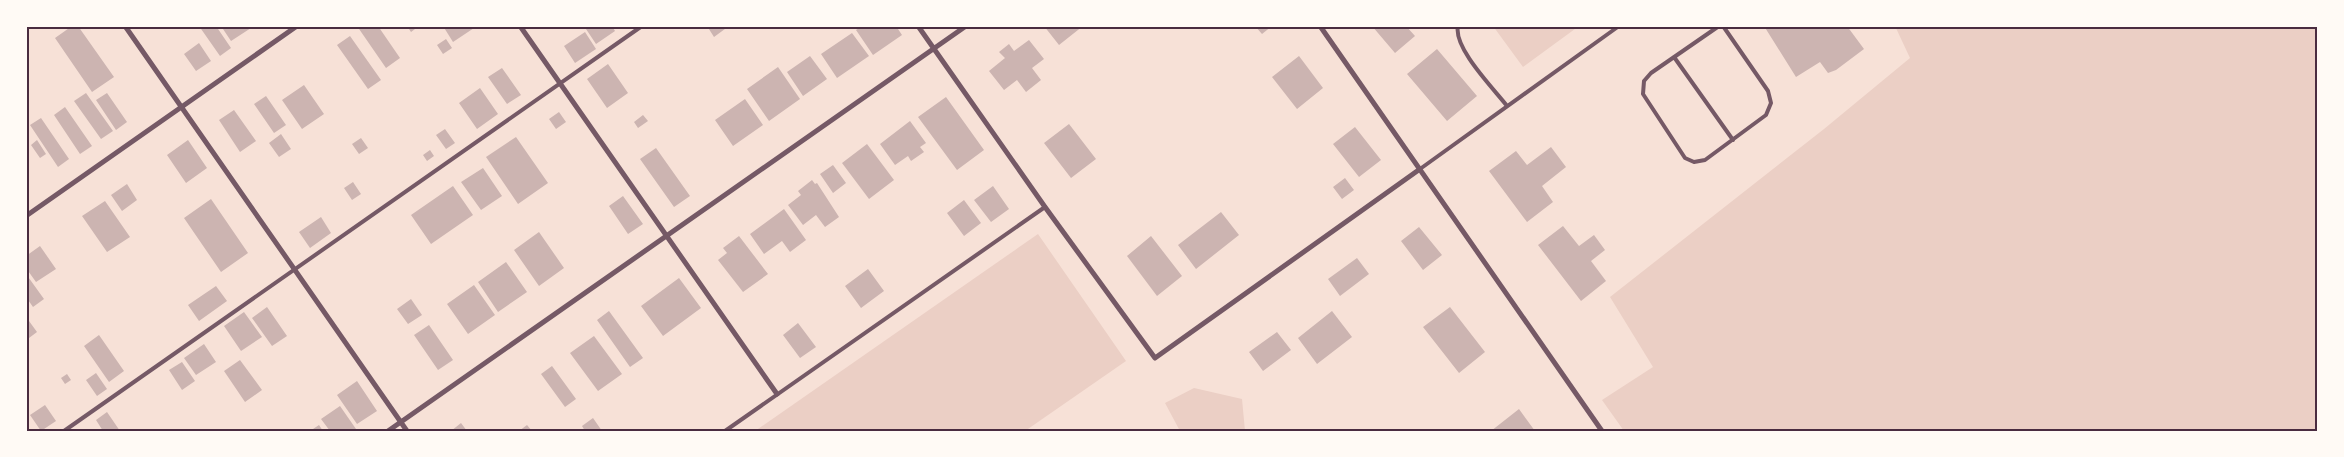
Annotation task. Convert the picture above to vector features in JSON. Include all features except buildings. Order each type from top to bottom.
[{"type":"street","points":[[125,26],[408,431]]},
{"type":"street","points":[[26,216],[298,26]]},
{"type":"street","points":[[520,26],[777,394]]},
{"type":"street","points":[[918,26],[1045,207],[1155,358],[1420,169]]},
{"type":"street","points":[[388,431],[966,26]]},
{"type":"street","points":[[1320,26],[1602,431]]},
{"type":"lane","points":[[64,431],[642,26]]},
{"type":"lane","points":[[1458,26],[1456,34],[1463,47],[1507,106]]},
{"type":"lane","points":[[1420,169],[1618,26]]},
{"type":"lane","points":[[1719,26],[1651,73],[1644,81],[1643,94],[1685,158],[1694,162],[1705,160],[1734,140],[1766,115],[1771,103],[1768,91],[1724,26]]},
{"type":"lane","points":[[1674,57],[1734,140]]},
{"type":"lane","points":[[725,431],[1045,207]]},
{"type":"shaded area","points":[[1493,26],[1579,26],[1523,67]]},
{"type":"shaded area","points":[[1895,26],[2318,26],[2318,431],[1624,431],[1602,400],[1653,367],[1610,297],[1824,129],[1910,58]]},
{"type":"shaded area","points":[[1038,234],[1126,361],[1025,431],[755,431]]},
{"type":"shaded area","points":[[1194,388],[1242,399],[1245,431],[1180,431],[1165,403]]}]
